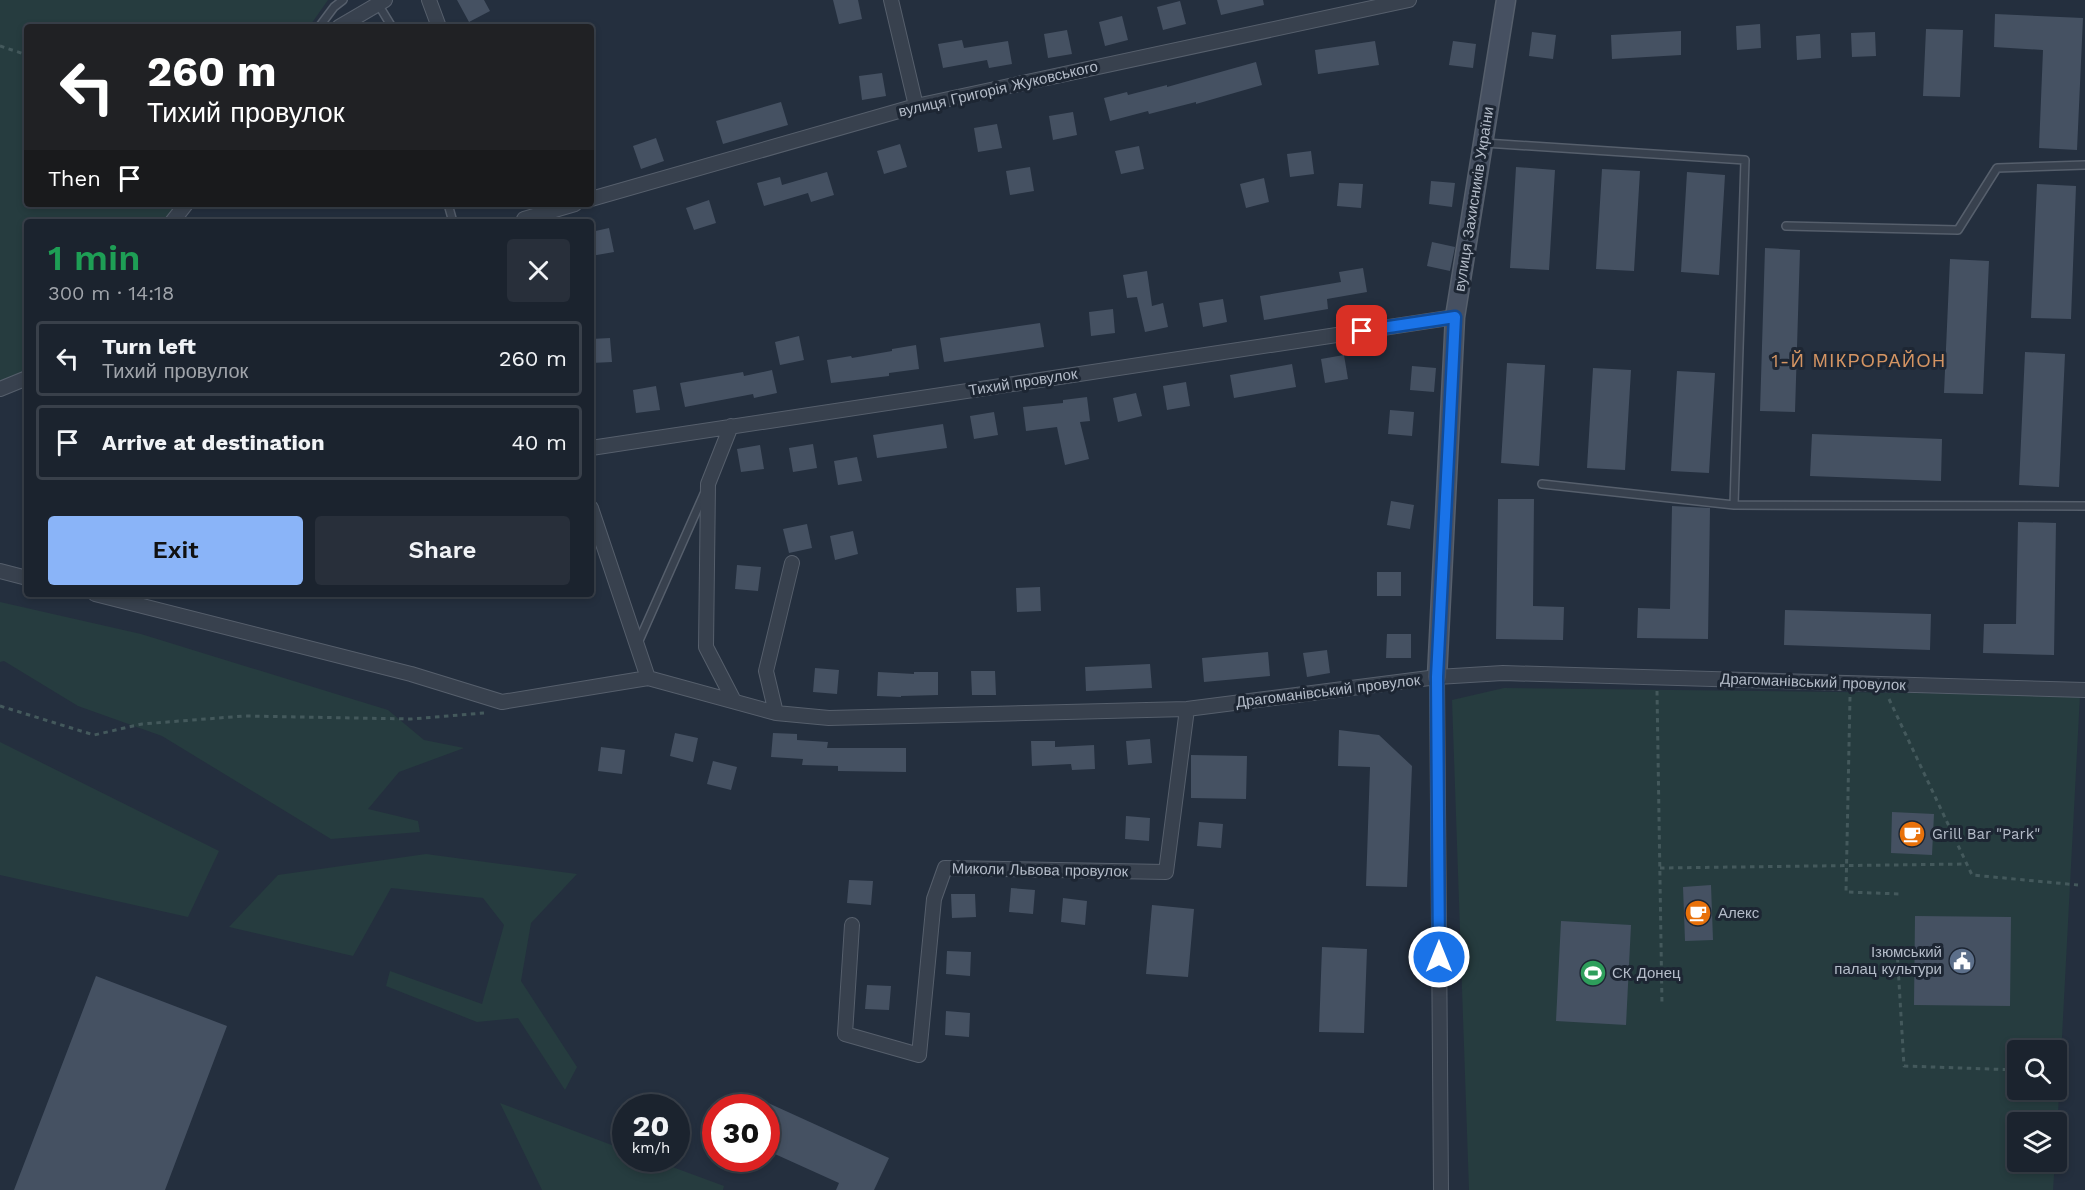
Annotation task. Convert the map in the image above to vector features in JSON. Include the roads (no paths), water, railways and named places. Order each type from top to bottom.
[{"type":"street","points":[[429,0],[438,24]]},
{"type":"street","points":[[891,0],[916,106]]},
{"type":"street","name":"вулиця Григорія Жуковського","points":[[594,198],[916,106],[1409,0]]},
{"type":"street","name":"вулиця Захисників України","points":[[1441,1190],[1437,677],[1455,317],[1506,0]]},
{"type":"street","points":[[344,24],[379,1]]},
{"type":"street","points":[[174,219],[184,207]]},
{"type":"street","points":[[528,219],[566,207]]},
{"type":"street","name":"Тихий провулок","points":[[594,448],[1455,317]]},
{"type":"street","points":[[0,389],[24,379]]},
{"type":"street","points":[[731,426],[708,484],[706,647],[734,701]]},
{"type":"street","points":[[107,597],[399,671],[502,702],[648,678],[594,517]]},
{"type":"street","points":[[776,713],[766,670],[792,563]]},
{"type":"street","points":[[0,571],[24,577]]},
{"type":"street","name":"Драгоманівський провулок","points":[[648,678],[776,713],[829,718],[1187,708],[1437,677],[1503,673],[2085,690]]},
{"type":"street","name":"Миколи Львова провулок","points":[[852,925],[845,1034],[919,1055],[934,899],[945,868],[1166,872],[1187,708]]},
{"type":"lane","points":[[321,24],[336,4],[343,0]]},
{"type":"lane","points":[[379,1],[390,24]]},
{"type":"lane","points":[[1483,143],[1745,160],[1734,506]]},
{"type":"lane","points":[[1786,226],[1958,230],[1997,168],[2085,165]]},
{"type":"lane","points":[[637,645],[708,484]]},
{"type":"lane","points":[[1542,484],[1734,506],[2085,506]]},
{"type":"place","name":"Grill Bar \"Park\"","points":[[1912,834]]},
{"type":"place","name":"Алекс","points":[[1698,913]]},
{"type":"place","name":"Ізюмський палац культури","points":[[1962,961]]},
{"type":"place","name":"СК Донец","points":[[1593,973]]},
{"type":"district","name":"1-Й МІКРОРАЙОН","points":[[1859,361]]}]
